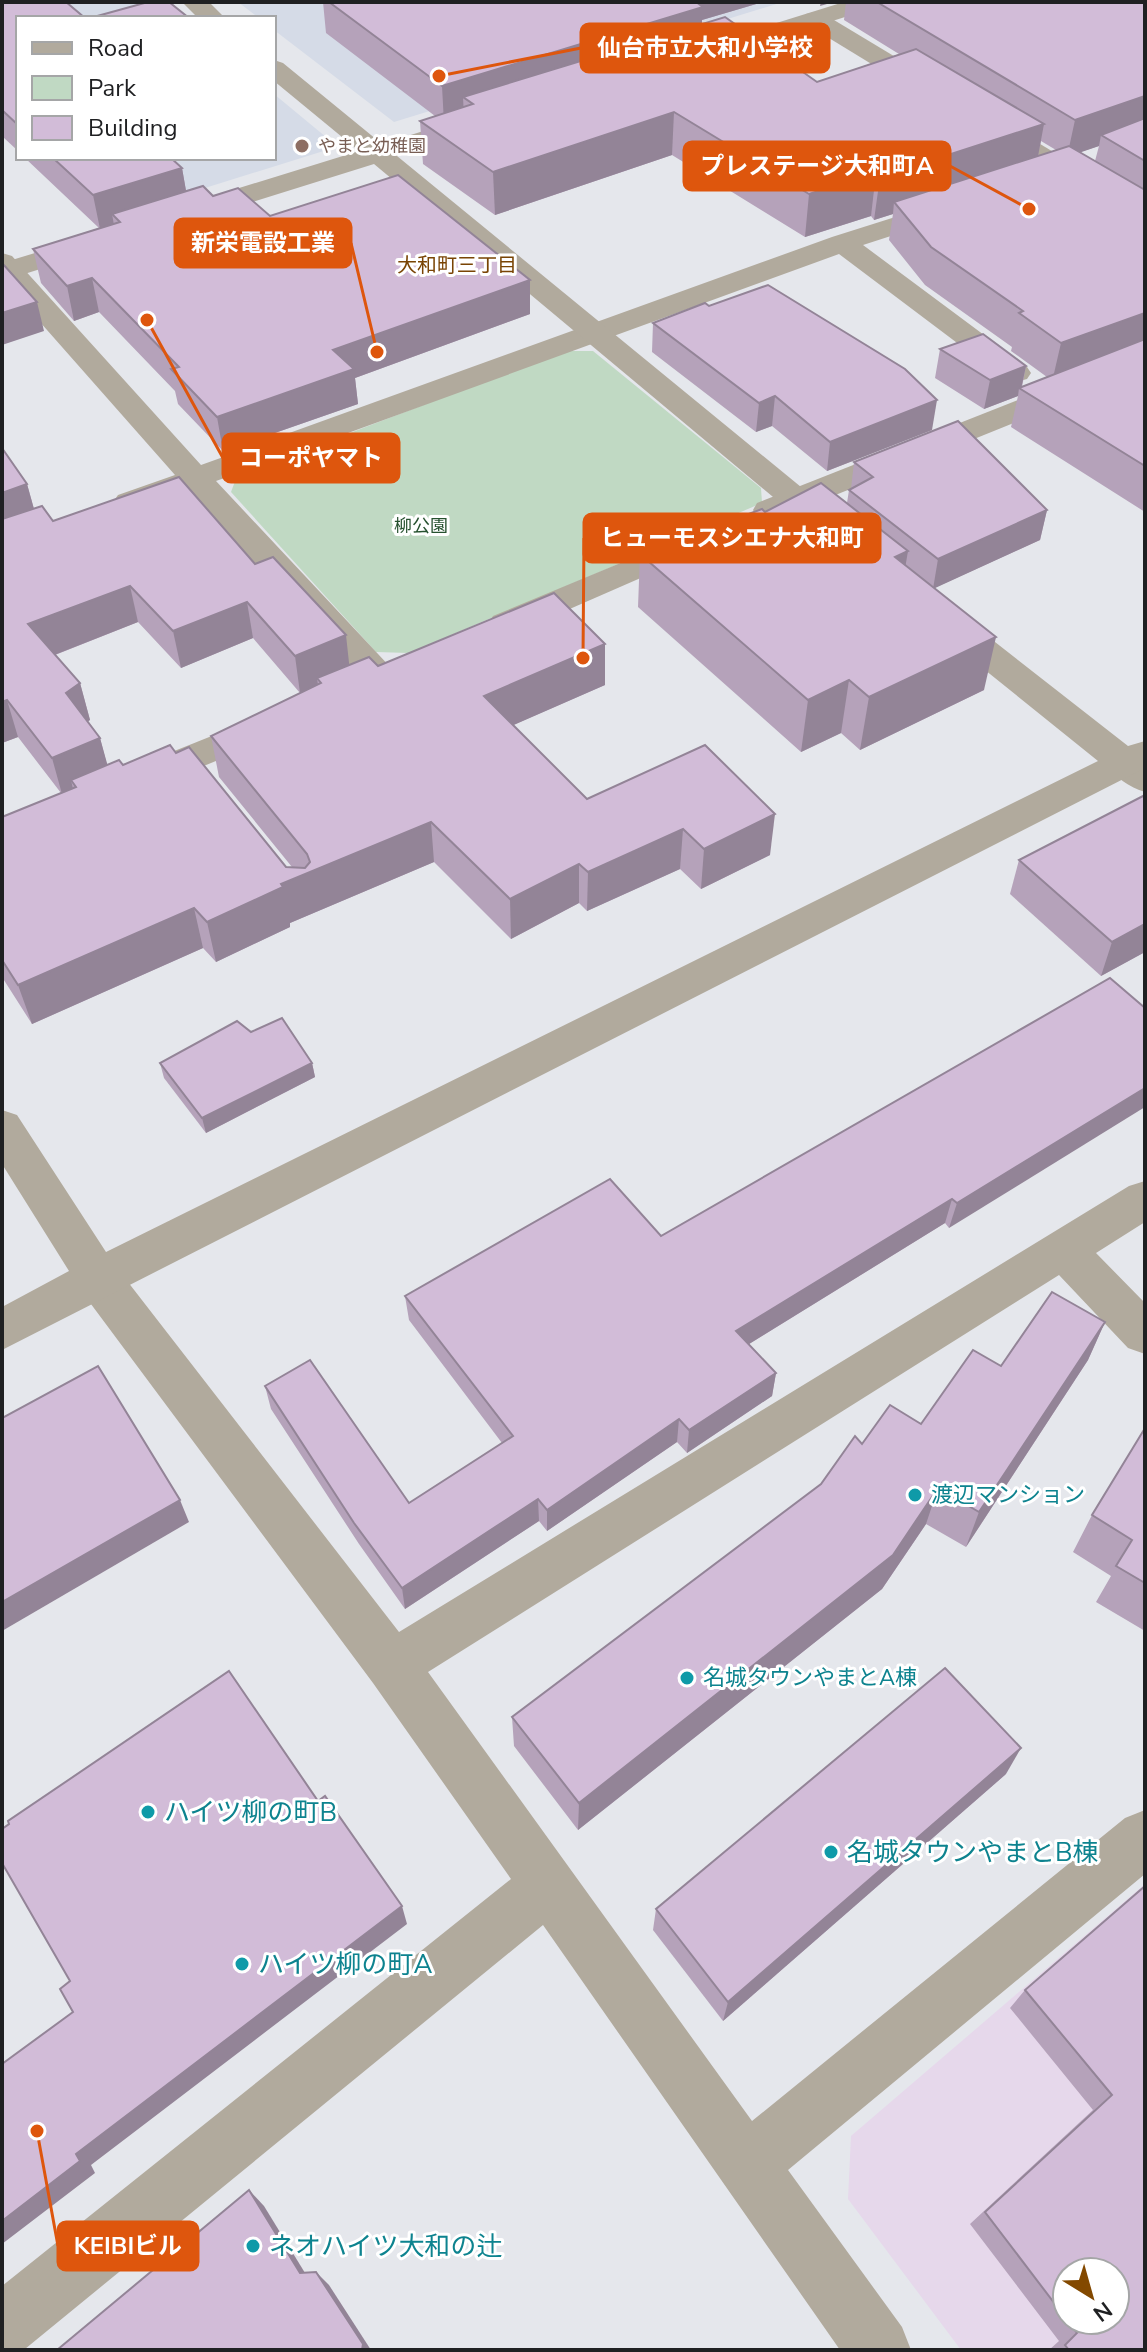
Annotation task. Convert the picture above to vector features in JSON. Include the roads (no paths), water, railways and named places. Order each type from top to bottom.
[{"type":"street","points":[[194,2],[211,16]]},
{"type":"street","points":[[677,61],[869,2]]},
{"type":"street","points":[[815,19],[1079,165],[1145,219]]},
{"type":"street","points":[[276,70],[867,558]]},
{"type":"street","points":[[174,218],[499,116]]},
{"type":"street","points":[[1036,179],[1079,165]]},
{"type":"street","points":[[106,510],[842,243],[976,199]]},
{"type":"street","points":[[114,237],[4,268],[380,678]]},
{"type":"street","points":[[842,243],[1049,398]]},
{"type":"street","points":[[480,635],[794,499],[1145,359]]},
{"type":"street","points":[[2,1330],[98,1278],[1138,765],[928,606]]},
{"type":"street","points":[[117,789],[292,715]]},
{"type":"street","points":[[2,1127],[98,1278],[392,1665],[879,2350]]},
{"type":"street","points":[[392,1665],[1145,1199]]},
{"type":"street","points":[[1064,1250],[1145,1334]]},
{"type":"street","points":[[747,2164],[1145,1838]]},
{"type":"street","points":[[2,2326],[548,1885]]},
{"type":"place","name":"仙台市立大和小学校","points":[[439,76]]},
{"type":"place","name":"やまと幼稚園","points":[[302,146]]},
{"type":"place","name":"プレステージ大和町A","points":[[1029,209]]},
{"type":"place","name":"コーポヤマト","points":[[147,320]]},
{"type":"place","name":"新栄電設工業","points":[[377,352]]},
{"type":"place","name":"ヒューモスシエナ大和町","points":[[583,658]]},
{"type":"place","name":"渡辺マンション","points":[[915,1495]]},
{"type":"place","name":"名城タウンやまとA棟","points":[[687,1678]]},
{"type":"place","name":"ハイツ柳の町B","points":[[148,1812]]},
{"type":"place","name":"名城タウンやまとB棟","points":[[831,1852]]},
{"type":"place","name":"ハイツ柳の町A","points":[[242,1964]]},
{"type":"place","name":"KEIBIビル","points":[[37,2131]]},
{"type":"place","name":"ネオハイツ大和の辻","points":[[253,2246]]},
{"type":"district","name":"大和町三丁目","points":[[457,265]]},
{"type":"park label","name":"柳公園","points":[[421,526]]}]
